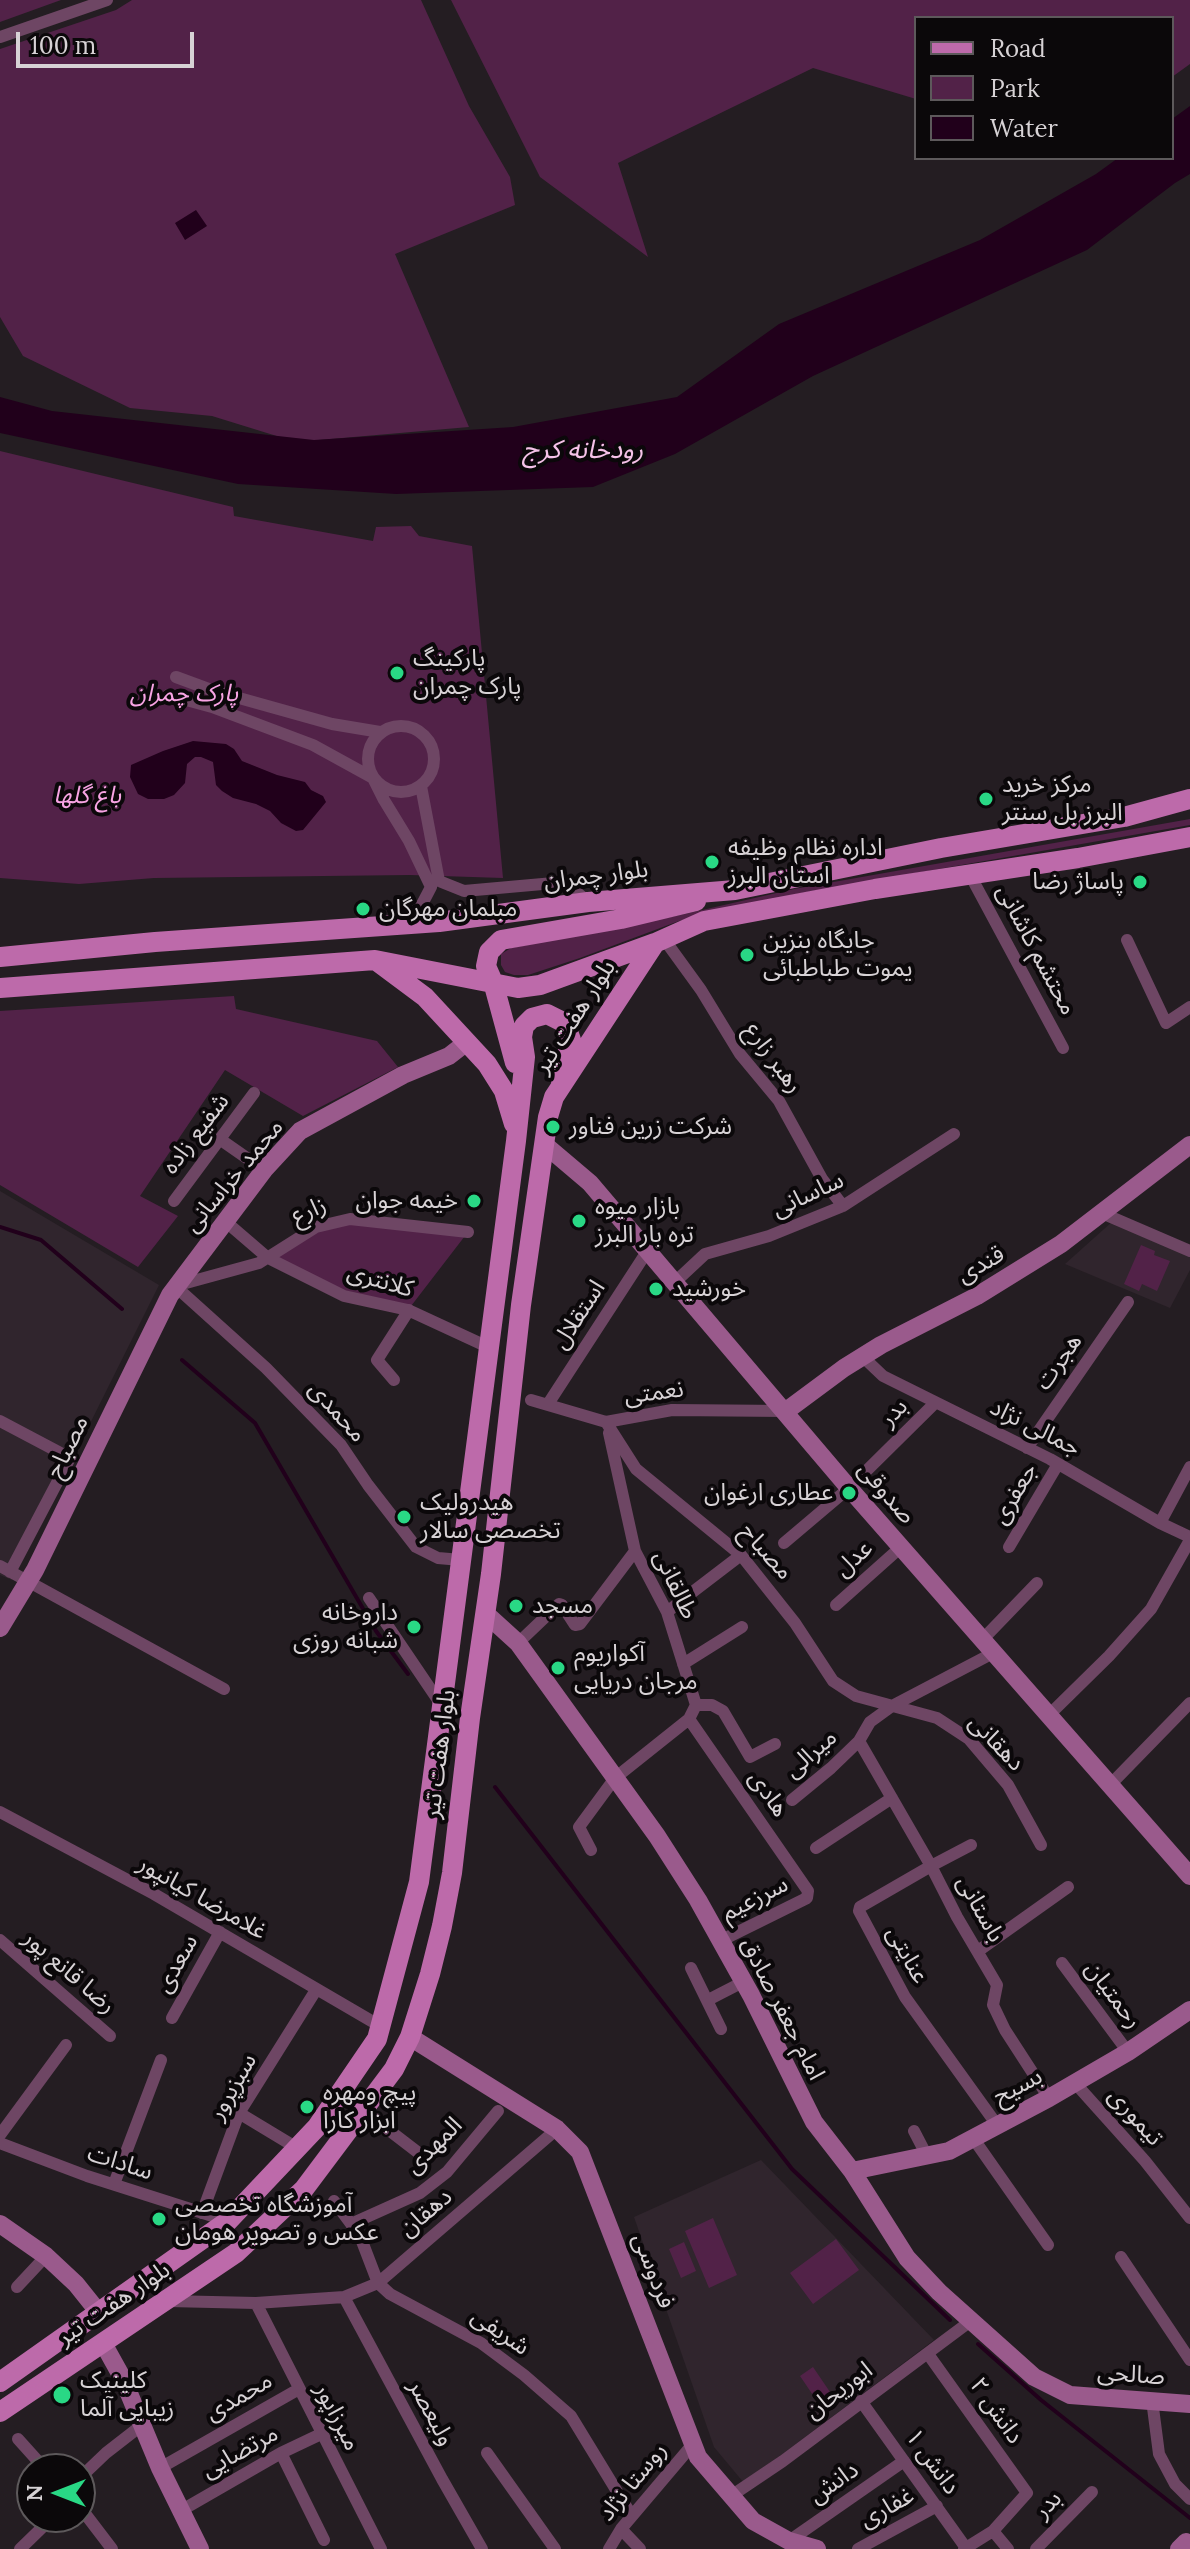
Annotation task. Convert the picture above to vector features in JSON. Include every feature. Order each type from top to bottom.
[{"type":"main road","name":"بلوار چمران","points":[[0,957],[155,942],[439,922],[588,902],[735,890],[941,848],[1124,817],[1190,799]]},
{"type":"main road","points":[[1124,817],[1190,811]]},
{"type":"main road","points":[[0,988],[375,960],[518,988],[540,985],[660,941],[704,921],[1190,837]]},
{"type":"main road","points":[[522,1086],[486,966],[489,952],[501,940],[621,919],[735,890]]},
{"type":"main road","name":"بلوار هفت تیر","points":[[554,1097],[660,941]]},
{"type":"main road","name":"بلوار هفت تیر","points":[[375,960],[425,997],[487,1064],[504,1091],[512,1113],[516,1141]]},
{"type":"main road","name":"بلوار هفت تیر","points":[[0,2382],[228,2221],[317,2127],[377,2039],[419,1882],[516,1141],[525,1057],[522,1037],[524,1026],[532,1018],[547,1014],[565,1023],[571,1040],[548,1117],[544,1144],[521,1305],[452,1873],[430,1974],[410,2037],[394,2069],[304,2189],[236,2253],[0,2412]]},
{"type":"main road","points":[[446,1677],[459,1692],[467,1690],[474,1682]]},
{"type":"main road","points":[[442,1709],[464,1708],[470,1718]]},
{"type":"main road","points":[[21,2368],[16,2385],[22,2389],[34,2389]]},
{"type":"street","points":[[0,37],[107,0]]},
{"type":"street","points":[[168,695],[212,707],[313,745],[373,778],[381,786],[401,792],[421,786],[433,769],[432,748],[420,731],[400,725],[380,732],[332,724],[214,691],[176,677]]},
{"type":"street","points":[[380,732],[368,749],[367,759],[373,778],[435,884],[464,891],[565,882],[588,902]]},
{"type":"street","points":[[400,925],[419,910],[435,884],[421,786]]},
{"type":"street","name":"محتشم کاشانی","points":[[969,873],[1063,1048]]},
{"type":"street","points":[[1127,940],[1166,1023],[1190,1007]]},
{"type":"street","name":"رهبر زارع","points":[[660,941],[701,990],[740,1054],[779,1101],[822,1179],[843,1206]]},
{"type":"street","name":"محمد خراسانی","points":[[175,1286],[264,1170],[300,1131],[403,1075],[449,1056],[467,1042]]},
{"type":"street","name":"شفیع زاده","points":[[174,1201],[254,1093]]},
{"type":"street","name":"ساسانی","points":[[675,1282],[705,1254],[769,1236],[843,1206],[954,1134]]},
{"type":"street","points":[[221,1140],[264,1170]]},
{"type":"street","name":"صدوقی","points":[[544,1144],[590,1183],[849,1488],[1190,1876]]},
{"type":"street","name":"قندی","points":[[786,1411],[862,1356],[977,1296],[1061,1244],[1189,1147]]},
{"type":"street","points":[[1104,1214],[1190,1251]]},
{"type":"street","name":"زارع","points":[[175,1286],[268,1258],[316,1227],[350,1219],[468,1232]]},
{"type":"street","name":"کلانتری","points":[[225,1221],[268,1258],[344,1296],[409,1310],[488,1347]]},
{"type":"street","name":"استقلال","points":[[548,1404],[648,1250]]},
{"type":"street","name":"محمدی","points":[[175,1286],[266,1368],[341,1445],[416,1547],[438,1558],[461,1560]]},
{"type":"street","name":"مصباح","points":[[0,1628],[28,1581],[175,1286]]},
{"type":"street","name":"هجرت","points":[[1027,1448],[1128,1302]]},
{"type":"street","points":[[394,1380],[377,1360],[409,1310]]},
{"type":"street","name":"جمالی نژاد","points":[[862,1356],[883,1376],[1058,1464],[1190,1539]]},
{"type":"street","name":"نعمتی","points":[[531,1400],[606,1422],[672,1410],[786,1411]]},
{"type":"street","name":"بدر","points":[[849,1488],[935,1403]]},
{"type":"street","points":[[0,1421],[70,1458],[5,1569],[224,1689]]},
{"type":"street","name":"مصباح","points":[[606,1422],[636,1469],[741,1555],[795,1623],[833,1681],[856,1696],[892,1706]]},
{"type":"street","name":"طالقانی","points":[[606,1422],[635,1551],[667,1612],[696,1705]]},
{"type":"street","name":"جعفری","points":[[1009,1547],[1058,1464]]},
{"type":"street","points":[[1160,1523],[1190,1467]]},
{"type":"street","points":[[784,1543],[849,1488]]},
{"type":"street","points":[[1050,1714],[1151,1609],[1190,1539]]},
{"type":"street","name":"عدل","points":[[836,1605],[901,1547]]},
{"type":"street","points":[[518,1643],[559,1604],[575,1625],[580,1624],[635,1551]]},
{"type":"street","points":[[667,1612],[741,1555]]},
{"type":"street","name":"میرالی","points":[[792,1800],[859,1741],[870,1722],[989,1646],[1037,1583]]},
{"type":"street","points":[[369,1598],[442,1709]]},
{"type":"street","name":"امام جعفر صادق","points":[[485,1613],[518,1643],[657,1836],[698,1900],[814,2122],[852,2171],[907,2258],[939,2292],[1034,2377],[1070,2395]]},
{"type":"street","points":[[683,1664],[742,1627]]},
{"type":"street","points":[[591,1850],[579,1827],[615,1778],[689,1719],[696,1705],[712,1705],[723,1711],[750,1757],[775,1744]]},
{"type":"street","name":"دهقانی","points":[[892,1706],[937,1718],[969,1739],[1008,1785],[1041,1845]]},
{"type":"street","points":[[1111,1784],[1187,1712]]},
{"type":"street","name":"هادی","points":[[689,1719],[809,1895]]},
{"type":"street","name":"باستانی","points":[[859,1741],[997,1985],[993,2005],[1049,2098]]},
{"type":"street","points":[[816,1848],[892,1798]]},
{"type":"street","name":"غلامرضا کیانپور","points":[[0,1812],[220,1932],[380,2026]]},
{"type":"street","name":"عنایتی","points":[[971,1845],[860,1907],[859,1914],[905,1997],[997,2125]]},
{"type":"street","points":[[978,1951],[1068,1887]]},
{"type":"street","name":"سرزعیم","points":[[720,1941],[809,1895]]},
{"type":"street","name":"سعدی","points":[[172,2018],[220,1932]]},
{"type":"street","name":"رضا قانع پور","points":[[0,1940],[110,2036]]},
{"type":"street","name":"رحمتیان","points":[[1062,1963],[1128,2052]]},
{"type":"street","points":[[691,1968],[721,2029]]},
{"type":"street","points":[[708,2000],[743,1982]]},
{"type":"street","name":"سبزپرور","points":[[202,2213],[239,2113],[316,1990]]},
{"type":"street","name":"بسیح","points":[[852,2171],[949,2151],[1128,2052],[1190,2010]]},
{"type":"street","name":"فردوسی","points":[[410,2037],[557,2129],[580,2152],[698,2457],[753,2521],[789,2541],[813,2548]]},
{"type":"street","points":[[0,2135],[66,2045]]},
{"type":"street","points":[[114,2184],[161,2060]]},
{"type":"street","name":"تیموری","points":[[1075,2083],[1145,2161],[1190,2218]]},
{"type":"street","points":[[364,2111],[420,2154]]},
{"type":"street","name":"المهدی","points":[[351,2224],[420,2193],[447,2172],[498,2111]]},
{"type":"street","points":[[239,2113],[297,2148]]},
{"type":"street","name":"دهقان","points":[[165,2301],[256,2303],[344,2297],[378,2283],[557,2129]]},
{"type":"street","points":[[914,2131],[927,2156]]},
{"type":"street","points":[[973,2138],[1048,2245]]},
{"type":"street","name":"سادات","points":[[0,2143],[228,2221]]},
{"type":"street","points":[[334,2201],[360,2236],[378,2283]]},
{"type":"street","points":[[0,2224],[46,2256],[76,2284],[100,2314]]},
{"type":"street","points":[[17,2287],[46,2256]]},
{"type":"street","points":[[1121,2257],[1190,2360]]},
{"type":"street","name":"شریفی","points":[[378,2283],[390,2294],[481,2343],[571,2416],[632,2516]]},
{"type":"street","name":"ولیعصر","points":[[344,2297],[482,2549]]},
{"type":"street","name":"میرزاپور","points":[[256,2303],[381,2549]]},
{"type":"street","name":"ابوریحان","points":[[731,2496],[783,2461],[972,2320]]},
{"type":"street","points":[[103,2343],[123,2379],[160,2468],[200,2549]]},
{"type":"street","name":"دانش ۲","points":[[928,2354],[1027,2493],[993,2531]]},
{"type":"street","name":"محمدی","points":[[160,2468],[299,2389]]},
{"type":"street","name":"صالحی","points":[[1070,2395],[1190,2404]]},
{"type":"street","points":[[1152,2400],[1159,2454],[1175,2484],[1190,2499]]},
{"type":"street","name":"دانش ۱","points":[[861,2401],[965,2548]]},
{"type":"street","points":[[96,2463],[142,2425]]},
{"type":"street","name":"مرتضایی","points":[[182,2510],[281,2453],[321,2434]]},
{"type":"street","points":[[18,2439],[31,2453]]},
{"type":"street","name":"روستا نژاد","points":[[609,2549],[621,2529],[693,2444]]},
{"type":"street","points":[[281,2453],[324,2540]]},
{"type":"street","points":[[487,2453],[555,2549]]},
{"type":"street","name":"دانش","points":[[789,2541],[904,2461]]},
{"type":"street","name":"بدر","points":[[1036,2549],[1092,2492]]},
{"type":"street","name":"غفاری","points":[[858,2549],[937,2506]]},
{"type":"street","points":[[96,2528],[112,2549]]},
{"type":"street","points":[[621,2529],[640,2549]]},
{"type":"street","points":[[965,2548],[993,2531],[1008,2549]]},
{"type":"street","points":[[20,2549],[36,2533]]},
{"type":"shaded area","points":[[0,1191],[159,1285],[12,1580],[0,1575]]},
{"type":"shaded area","points":[[1113,1221],[1190,1255],[1190,1270],[1170,1308],[1065,1264]]},
{"type":"shaded area","points":[[761,2160],[934,2340],[744,2483],[714,2447],[634,2217]]},
{"type":"green space","points":[[0,0],[61,0],[0,22]]},
{"type":"green space","points":[[132,0],[421,0],[469,106],[510,177],[515,205],[395,254],[469,427],[296,442],[212,416],[130,408],[23,356],[0,317],[0,49],[116,10]]},
{"type":"green space","points":[[451,0],[1190,0],[1190,64],[1174,76],[1174,16],[914,16],[914,98],[813,68],[618,163],[648,257],[540,177]]},
{"type":"green space","name":"پارک چمران","points":[[0,451],[233,507],[234,516],[373,541],[376,527],[411,526],[419,536],[472,546],[503,878],[410,875],[154,878],[79,884],[0,878]]},
{"type":"green space","points":[[1190,819],[1190,825],[796,894],[679,921],[528,975],[505,972],[501,965],[501,954],[511,948],[794,889]]},
{"type":"green space","points":[[234,996],[236,1009],[377,1041],[398,1067],[303,1116],[225,1070],[140,1196],[178,1216],[138,1267],[0,1185],[0,1011]]},
{"type":"green space","points":[[350,1219],[468,1232],[408,1310],[344,1296],[268,1258],[316,1227]]},
{"type":"green space","points":[[1141,1245],[1155,1251],[1154,1255],[1170,1261],[1157,1291],[1142,1284],[1139,1291],[1124,1284]]},
{"type":"green space","points":[[713,2218],[737,2275],[709,2288],[685,2231]]},
{"type":"green space","points":[[836,2239],[859,2270],[813,2304],[790,2273]]},
{"type":"green space","points":[[684,2242],[696,2271],[681,2278],[669,2249]]},
{"type":"green space","points":[[813,2367],[830,2392],[817,2401],[800,2376]]},
{"type":"water","name":"رودخانه کرج","points":[[1190,106],[1190,174],[1087,250],[813,376],[675,454],[593,487],[396,494],[238,484],[0,433],[0,397],[52,411],[314,440],[513,427],[677,397],[779,324],[980,240],[1115,160],[1174,160],[1174,118]]},
{"type":"water","points":[[196,210],[207,226],[185,240],[175,223]]},
{"type":"water","points":[[193,741],[226,744],[242,761],[305,782],[326,802],[303,830],[296,831],[281,823],[270,811],[222,791],[216,785],[213,762],[201,757],[195,757],[187,764],[185,783],[174,795],[164,799],[148,799],[138,794],[130,777],[131,765]]},
{"type":"waterway","points":[[0,1227],[41,1240],[122,1309]]},
{"type":"waterway","points":[[182,1360],[255,1423],[376,1631],[408,1674]]},
{"type":"waterway","points":[[495,1787],[792,2169],[950,2320]]},
{"type":"waterway","points":[[978,2344],[1041,2400],[1190,2518]]},
{"type":"place","name":"پارکینگ پارک چمران","points":[[397,673]]},
{"type":"place","name":"مرکز خرید البرز بل سنتر","points":[[986,799]]},
{"type":"place","name":"اداره نظام وظیفه استان البرز","points":[[712,862]]},
{"type":"place","name":"پاساژ رضا","points":[[1140,882]]},
{"type":"place","name":"مبلمان مهرگان","points":[[363,909]]},
{"type":"place","name":"جایگاه بنزین یموت طباطبائی","points":[[747,955]]},
{"type":"place","name":"شرکت زرین فناور","points":[[553,1127]]},
{"type":"place","name":"خیمه جوان","points":[[474,1201]]},
{"type":"place","name":"بازار میوه تره بار البرز","points":[[579,1221]]},
{"type":"place","name":"خورشید","points":[[656,1289]]},
{"type":"place","name":"عطاری ارغوان","points":[[849,1493]]},
{"type":"place","name":"هیدرولیک تخصصی سالار","points":[[404,1517]]},
{"type":"place","name":"مسجد","points":[[516,1606]]},
{"type":"place","name":"داروخانه شبانه روزی","points":[[414,1627]]},
{"type":"place","name":"آکواریوم مرجان دریایی","points":[[558,1668]]},
{"type":"place","name":"پیچ ومهره ابزار کارا","points":[[307,2107]]},
{"type":"place","name":"آموزشگاه تخصصی عکس و تصویر هومان","points":[[159,2219]]},
{"type":"place","name":"کلینیک زیبایی آلما","points":[[62,2395]]},
{"type":"park label","name":"باغ گلها","points":[[87,796]]}]
